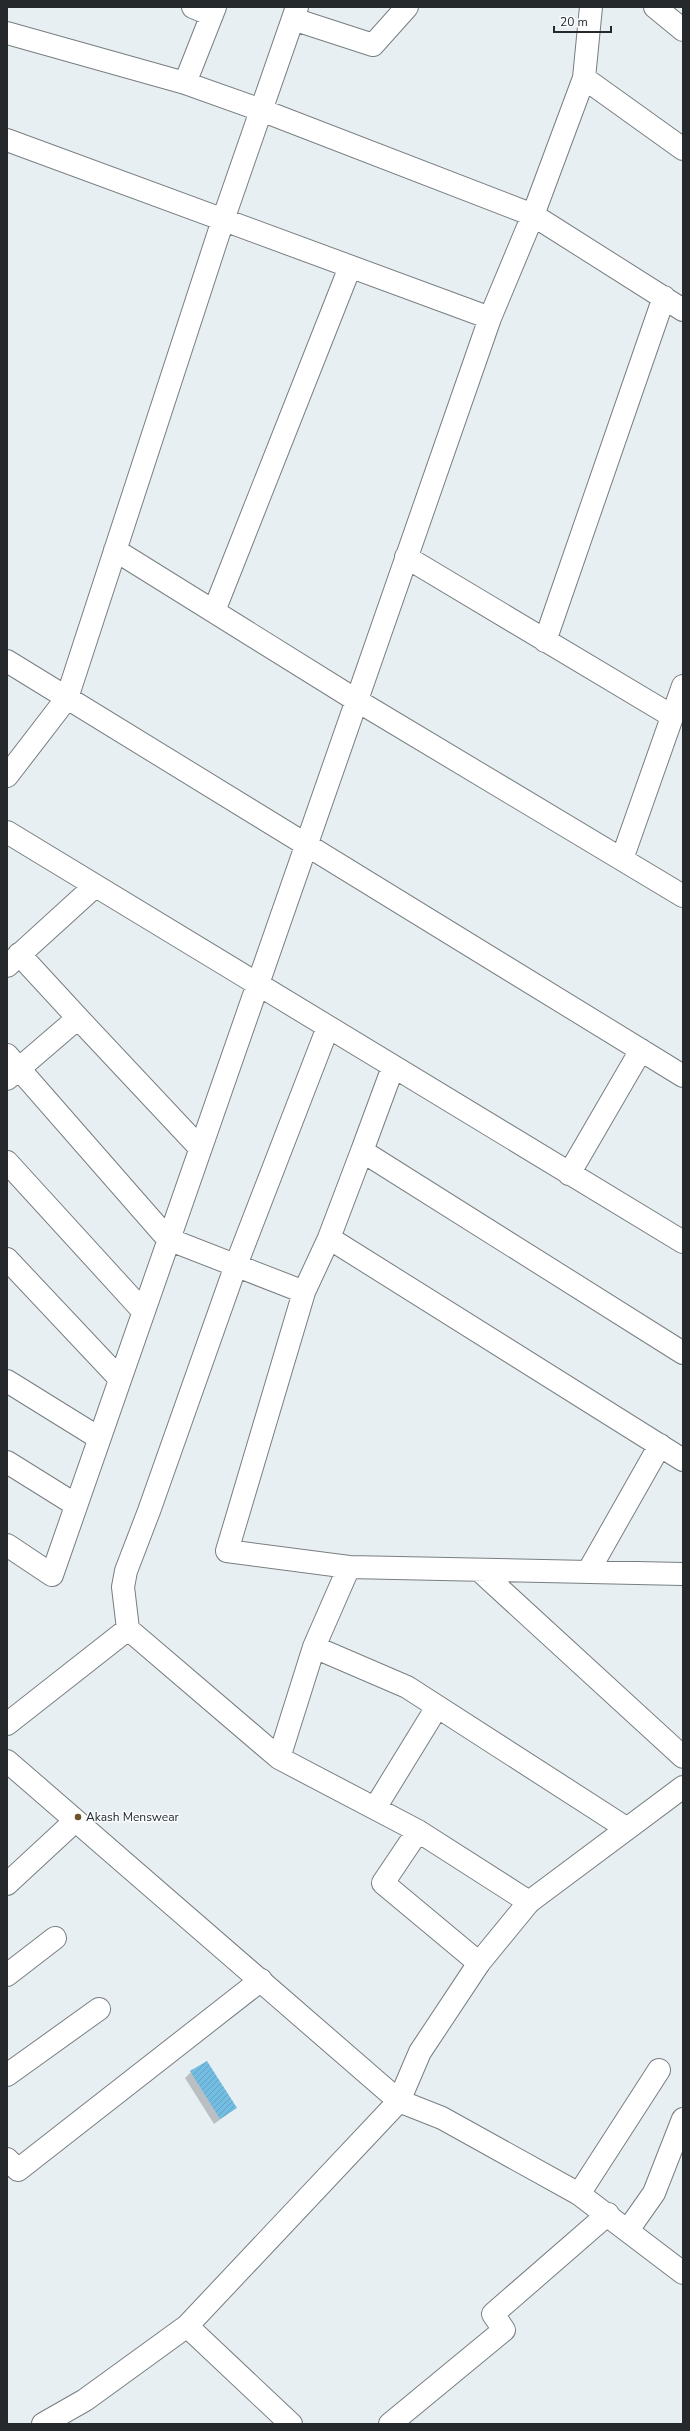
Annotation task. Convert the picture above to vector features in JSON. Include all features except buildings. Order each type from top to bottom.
[{"type":"street","points":[[7,776],[68,698],[223,220],[295,13],[373,45],[407,7]]},
{"type":"street","points":[[7,1545],[52,1575],[305,844],[490,318],[533,216],[584,78],[591,7]]},
{"type":"street","points":[[655,7],[681,23]]},
{"type":"street","points":[[185,83],[207,10]]},
{"type":"street","points":[[7,33],[185,83],[261,110],[533,216],[683,310]]},
{"type":"street","points":[[584,78],[683,149]]},
{"type":"street","points":[[7,140],[490,318]]},
{"type":"street","points":[[214,612],[350,267]]},
{"type":"street","points":[[546,640],[664,297]]},
{"type":"street","points":[[116,550],[356,700],[683,896]]},
{"type":"street","points":[[406,557],[672,716]]},
{"type":"street","points":[[7,661],[683,1076]]},
{"type":"street","points":[[622,859],[683,686]]},
{"type":"street","points":[[7,832],[392,1067],[683,1242]]},
{"type":"street","points":[[95,886],[13,960],[78,1018],[200,1148]]},
{"type":"street","points":[[78,1018],[11,1067],[168,1239],[304,1292]]},
{"type":"street","points":[[328,1028],[236,1265],[122,1581],[128,1629],[279,1758],[418,1831],[529,1902]]},
{"type":"street","points":[[569,1174],[641,1050]]},
{"type":"street","points":[[392,1067],[329,1238],[304,1292],[227,1551],[349,1568],[682,1573]]},
{"type":"street","points":[[362,1151],[683,1353]]},
{"type":"street","points":[[7,1162],[144,1311]]},
{"type":"street","points":[[329,1238],[683,1460]]},
{"type":"street","points":[[7,1259],[120,1379]]},
{"type":"street","points":[[7,1381],[99,1438]]},
{"type":"street","points":[[588,1572],[660,1445]]},
{"type":"street","points":[[7,1462],[76,1505]]},
{"type":"street","points":[[279,1758],[314,1647],[349,1568]]},
{"type":"street","points":[[479,1570],[683,1757]]},
{"type":"street","points":[[7,1724],[128,1629]]},
{"type":"street","points":[[314,1647],[406,1688],[626,1828]]},
{"type":"street","points":[[376,1808],[437,1707]]},
{"type":"street","points":[[7,1761],[399,2101],[442,2118],[580,2194],[683,2273]]},
{"type":"street","points":[[43,2424],[85,2400],[187,2326],[399,2101],[420,2052],[479,1963],[529,1902],[626,1828],[683,1787]]},
{"type":"street","points":[[7,1884],[75,1820]]},
{"type":"street","points":[[418,1831],[383,1883],[479,1963]]},
{"type":"street","points":[[7,1974],[55,1938]]},
{"type":"street","points":[[7,2159],[18,2170],[261,1980]]},
{"type":"street","points":[[7,2075],[99,2010]]},
{"type":"street","points":[[580,2194],[659,2070]]},
{"type":"street","points":[[628,2230],[654,2193],[683,2119]]},
{"type":"street","points":[[390,2424],[504,2330],[493,2314],[608,2214]]},
{"type":"street","points":[[187,2326],[291,2424]]},
{"type":"place","name":"Akash Menswear","points":[[78,1817]]}]
